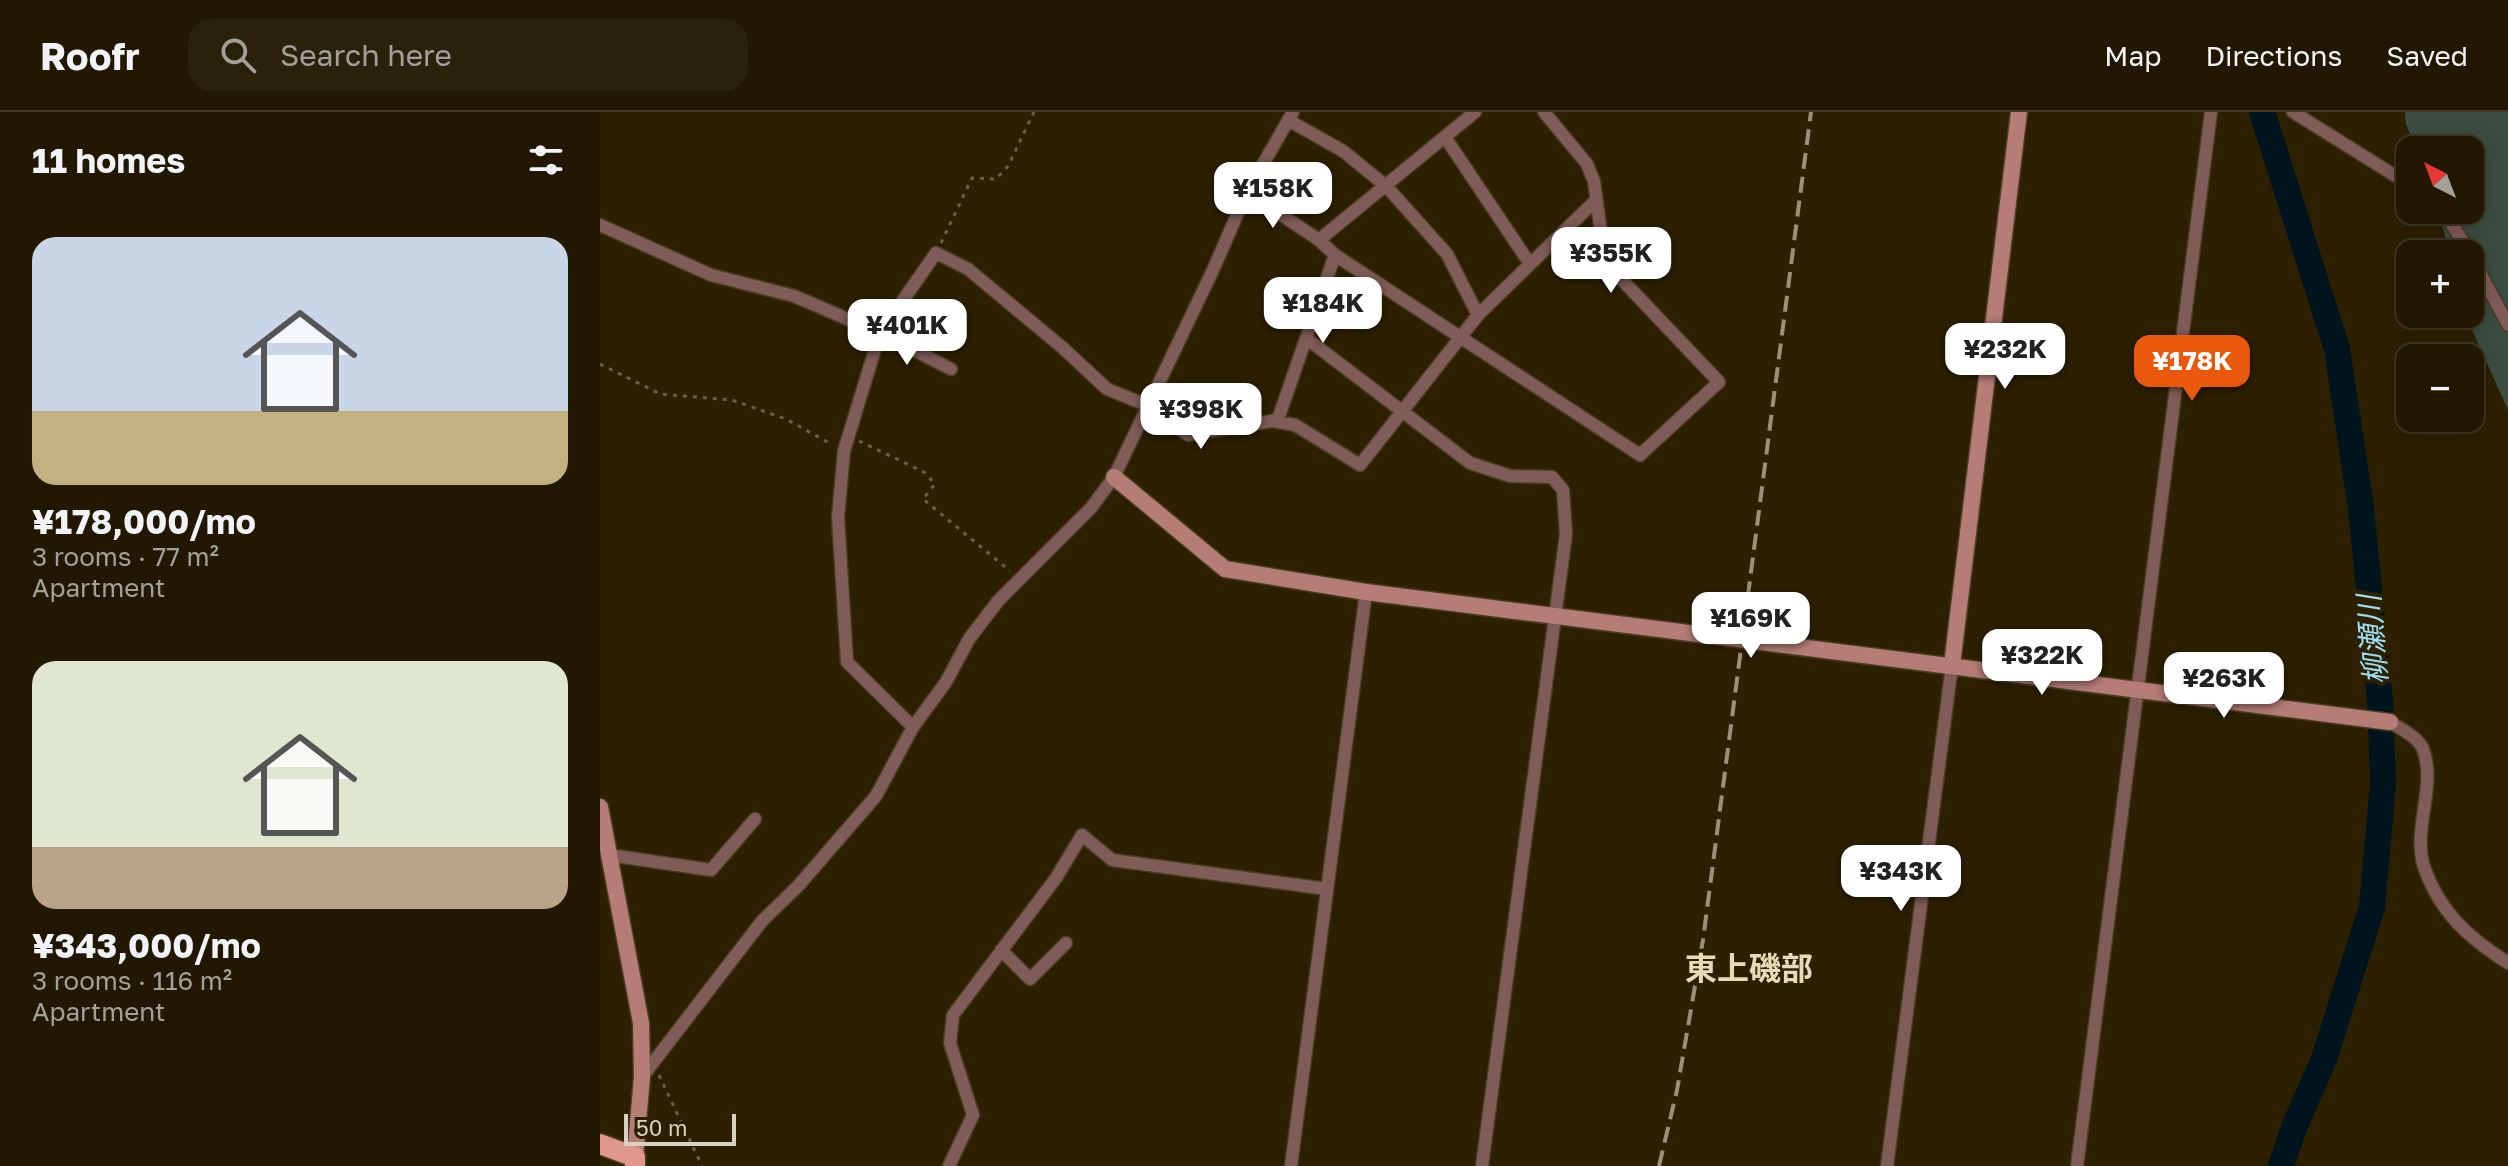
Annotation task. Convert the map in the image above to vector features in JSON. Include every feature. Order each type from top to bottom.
[{"type":"main road","points":[[600,1144],[635,1161]]},
{"type":"street","points":[[1319,240],[1475,112]]},
{"type":"street","points":[[1247,192],[1319,240],[1335,255],[1640,455],[1719,382],[1605,262],[1587,164],[1544,112]]},
{"type":"street","points":[[1887,1166],[2019,112]]},
{"type":"street","points":[[2077,1166],[2211,112]]},
{"type":"street","points":[[2293,112],[2396,176]]},
{"type":"street","points":[[642,1077],[762,921],[876,796],[913,727],[946,682],[969,639],[1020,577],[1091,508],[1114,477],[1247,192],[1291,116],[1343,151],[1386,186],[1447,254],[1478,315]]},
{"type":"street","points":[[1445,137],[1530,264]]},
{"type":"street","points":[[913,727],[847,662],[838,517],[844,451],[880,333],[936,253],[968,269],[1107,389],[1149,406],[1188,435],[1277,422],[1295,425],[1360,465],[1458,337],[1596,200]]},
{"type":"street","points":[[2451,224],[2508,325]]},
{"type":"street","points":[[600,225],[711,275],[794,296],[880,333],[951,369]]},
{"type":"street","points":[[1277,422],[1335,255]]},
{"type":"street","points":[[1306,338],[1470,463],[1510,476],[1552,477],[1563,490],[1566,534],[1482,1166]]},
{"type":"street","points":[[1114,477],[1225,569],[1366,592],[2315,710],[2390,722],[2423,748],[2427,773],[2421,835],[2423,864],[2436,895],[2444,910],[2472,940],[2508,963]]},
{"type":"street","points":[[1291,1166],[1366,592]]},
{"type":"street","points":[[600,807],[641,1023],[642,1077],[635,1161]]},
{"type":"street","points":[[609,855],[711,870],[755,819]]},
{"type":"street","points":[[949,1166],[973,1115],[950,1043],[953,1015],[1056,878],[1082,835],[1112,860],[1327,889]]},
{"type":"street","points":[[1001,950],[1030,979],[1066,943]]},
{"type":"path","points":[[936,253],[972,178],[996,179],[1008,166],[1034,112]]},
{"type":"path","points":[[600,364],[660,394],[732,400],[786,419],[844,451]]},
{"type":"path","points":[[849,436],[924,472],[935,484],[923,499],[1020,577]]},
{"type":"path","points":[[653,1063],[702,1166]]},
{"type":"green space","points":[[2405,112],[2508,112],[2508,410],[2484,356],[2484,344],[2478,344],[2471,328],[2484,328],[2484,240],[2446,240],[2442,224],[2484,224],[2484,136],[2411,136]]},
{"type":"waterway","name":"柳瀬川","points":[[2262,112],[2337,349],[2361,508],[2380,701],[2383,783],[2372,907],[2324,1059],[2281,1166]]},
{"type":"railway","points":[[1659,1166],[1677,1090],[1703,940],[1811,112]]},
{"type":"district","name":"東上磯部","points":[[1749,968]]}]
